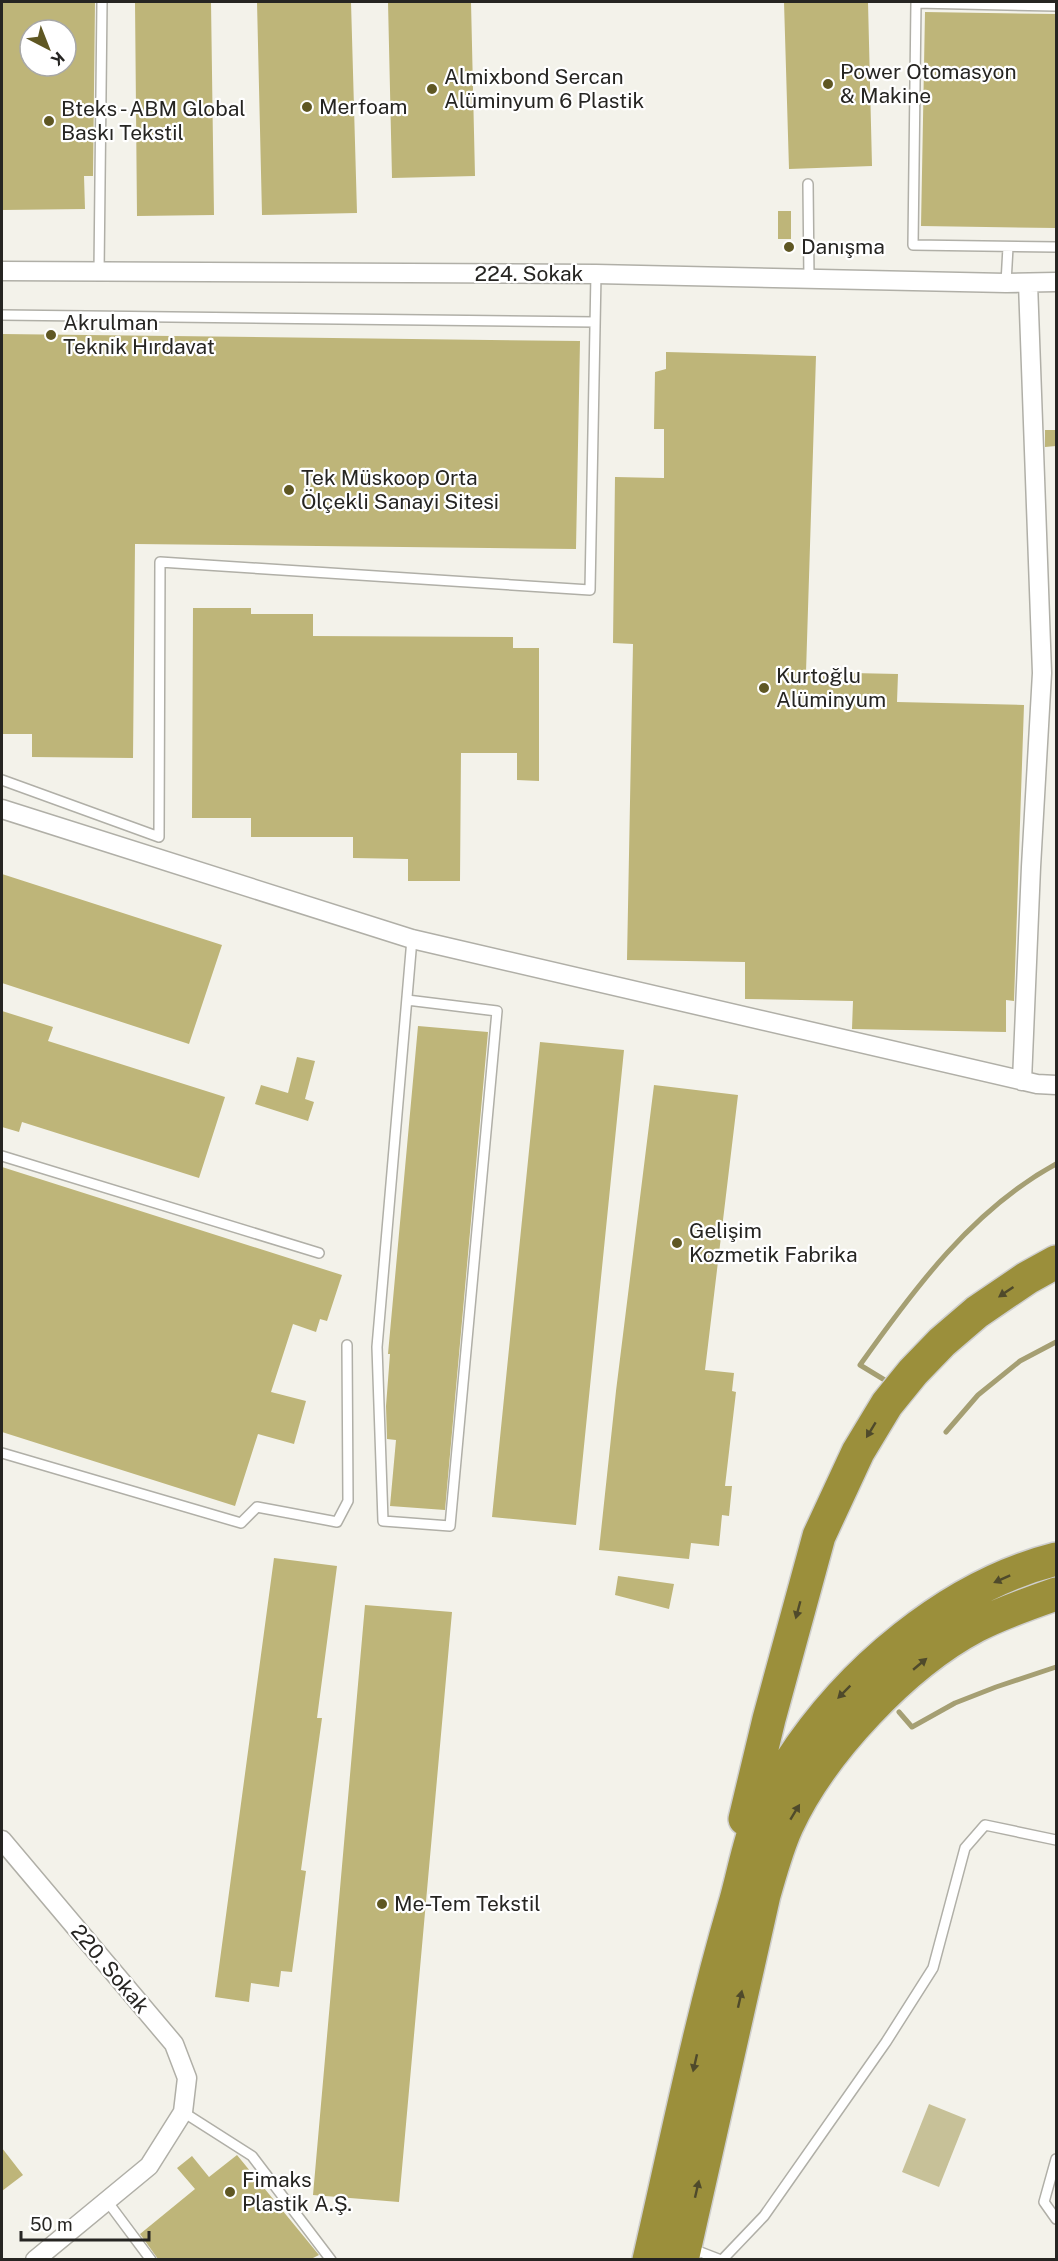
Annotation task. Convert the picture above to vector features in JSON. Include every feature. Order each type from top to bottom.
[{"type":"highway","points":[[667,2251],[734,1869],[769,1719],[819,1536],[858,1452],[886,1404],[913,1372],[942,1342],[978,1312],[1027,1278],[1056,1262]]},
{"type":"highway","points":[[717,1965],[760,1815],[808,1735],[836,1701],[867,1669],[899,1642],[961,1599],[1040,1563],[1056,1559]]},
{"type":"highway","points":[[667,2251],[775,1855],[788,1824],[832,1755],[859,1721],[933,1653],[976,1626],[1056,1594]]},
{"type":"highway","points":[[976,1626],[1056,1604]]},
{"type":"street","name":"224. Sokak","points":[[2,271],[596,274],[1006,283],[1056,282]]},
{"type":"street","points":[[1022,1081],[1042,673],[1028,282]]},
{"type":"street","points":[[2,809],[412,939],[1022,1081],[1056,1085]]},
{"type":"street","name":"220. Sokak","points":[[2,1840],[174,2044],[187,2078],[183,2112]]},
{"type":"street","points":[[35,2259],[149,2166],[183,2112]]},
{"type":"lane","points":[[99,272],[102,2]]},
{"type":"lane","points":[[1056,6],[916,3],[913,245],[1056,247]]},
{"type":"lane","points":[[808,184],[809,279]]},
{"type":"lane","points":[[1006,283],[1008,247]]},
{"type":"lane","points":[[2,780],[159,837],[160,562],[590,590],[596,274]]},
{"type":"lane","points":[[2,315],[595,322]]},
{"type":"lane","points":[[407,1000],[497,1011],[450,1526],[382,1521],[377,1347],[412,939]]},
{"type":"lane","points":[[2,1156],[319,1253]]},
{"type":"lane","points":[[2,1453],[241,1523],[257,1508],[337,1522],[348,1501],[346,1345]]},
{"type":"lane","points":[[667,2251],[722,2259],[764,2217],[886,2042],[933,1968],[965,1848],[985,1825],[1056,1840]]},
{"type":"lane","points":[[183,2112],[252,2156],[331,2259]]},
{"type":"lane","points":[[1056,2159],[1044,2202],[1056,2219]]},
{"type":"lane","points":[[106,2201],[151,2259]]},
{"type":"shaded area","points":[[929,2104],[966,2119],[939,2187],[902,2172]]},
{"type":"building","name":"Bteks - ABM Global Baskı Tekstil","points":[[2,2],[95,2],[93,176],[84,176],[85,209],[2,210]]},
{"type":"building","points":[[135,2],[211,2],[214,215],[137,216]]},
{"type":"building","name":"Merfoam","points":[[257,2],[351,2],[357,213],[262,215]]},
{"type":"building","name":"Almixbond Sercan Alüminyum 6 Plastik","points":[[388,2],[471,2],[475,176],[392,178]]},
{"type":"building","name":"Power Otomasyon & Makine","points":[[784,2],[868,2],[872,166],[789,169]]},
{"type":"building","points":[[925,12],[1056,14],[1056,228],[921,226]]},
{"type":"building","points":[[778,211],[791,211],[791,239],[778,239]]},
{"type":"building","name":"Tek Müskoop Orta Ölçekli Sanayi Sitesi","points":[[2,334],[580,341],[576,549],[135,544],[133,758],[32,757],[32,734],[2,734]]},
{"type":"building","name":"Kurtoğlu Alüminyum","points":[[666,352],[816,356],[806,672],[898,674],[897,702],[1024,705],[1014,1001],[1006,1000],[1006,1032],[852,1029],[853,1001],[745,999],[745,962],[627,960],[633,644],[613,643],[615,477],[664,478],[664,429],[654,429],[655,372],[666,369]]},
{"type":"building","points":[[1045,430],[1056,430],[1056,446],[1045,447]]},
{"type":"building","points":[[193,608],[251,608],[251,614],[313,614],[313,636],[513,637],[513,648],[539,648],[539,781],[517,780],[517,753],[461,753],[460,881],[408,881],[408,859],[353,858],[353,837],[251,837],[251,818],[192,818]]},
{"type":"building","points":[[2,874],[222,945],[189,1044],[2,983]]},
{"type":"building","points":[[2,1011],[53,1027],[48,1041],[225,1097],[199,1178],[22,1122],[19,1132],[2,1127]]},
{"type":"building","points":[[418,1026],[488,1032],[445,1510],[390,1506],[396,1440],[387,1439],[386,1406],[390,1354],[388,1354]]},
{"type":"building","points":[[540,1042],[624,1050],[576,1525],[492,1517]]},
{"type":"building","points":[[297,1057],[315,1061],[305,1099],[314,1102],[308,1121],[255,1104],[261,1085],[288,1093]]},
{"type":"building","points":[[654,1085],[738,1095],[705,1370],[734,1373],[732,1391],[736,1392],[725,1486],[732,1486],[729,1516],[722,1515],[719,1546],[691,1543],[689,1559],[599,1550]]},
{"type":"building","points":[[2,1167],[342,1275],[327,1321],[320,1319],[316,1332],[293,1324],[271,1392],[306,1401],[294,1444],[258,1434],[235,1506],[2,1432]]},
{"type":"building","points":[[274,1558],[337,1566],[317,1718],[322,1718],[301,1870],[306,1871],[292,1972],[281,1971],[279,1987],[251,1983],[249,2002],[215,1997]]},
{"type":"building","points":[[618,1576],[674,1584],[669,1609],[615,1595]]},
{"type":"building","name":"Me-Tem Tekstil","points":[[365,1605],[452,1612],[399,2202],[313,2195]]},
{"type":"building","points":[[2,2148],[23,2175],[2,2191]]},
{"type":"building","name":"Fimaks Plastik A.Ş.","points":[[237,2155],[319,2255],[311,2259],[158,2259],[140,2234],[195,2189],[177,2168],[192,2156],[209,2177]]},
{"type":"waterway","points":[[888,1382],[860,1365],[902,1308],[947,1253],[972,1227],[1026,1182],[1056,1164]]},
{"type":"waterway","points":[[946,1432],[978,1395],[1020,1361],[1056,1342]]},
{"type":"waterway","points":[[899,1712],[912,1727],[955,1703],[1056,1667]]},
{"type":"place","name":"Power Otomasyon & Makine","points":[[828,84]]},
{"type":"place","name":"Almixbond Sercan Alüminyum 6 Plastik","points":[[432,89]]},
{"type":"place","name":"Merfoam","points":[[307,107]]},
{"type":"place","name":"Bteks - ABM Global Baskı Tekstil","points":[[49,121]]},
{"type":"place","name":"Danışma","points":[[789,247]]},
{"type":"place","name":"Akrulman Teknik Hırdavat","points":[[51,335]]},
{"type":"place","name":"Tek Müskoop Orta Ölçekli Sanayi Sitesi","points":[[289,490]]},
{"type":"place","name":"Kurtoğlu Alüminyum","points":[[764,688]]},
{"type":"place","name":"Gelişim Kozmetik Fabrika","points":[[677,1243]]},
{"type":"place","name":"Me-Tem Tekstil","points":[[382,1904]]},
{"type":"place","name":"Fimaks Plastik A.Ş.","points":[[230,2192]]}]
